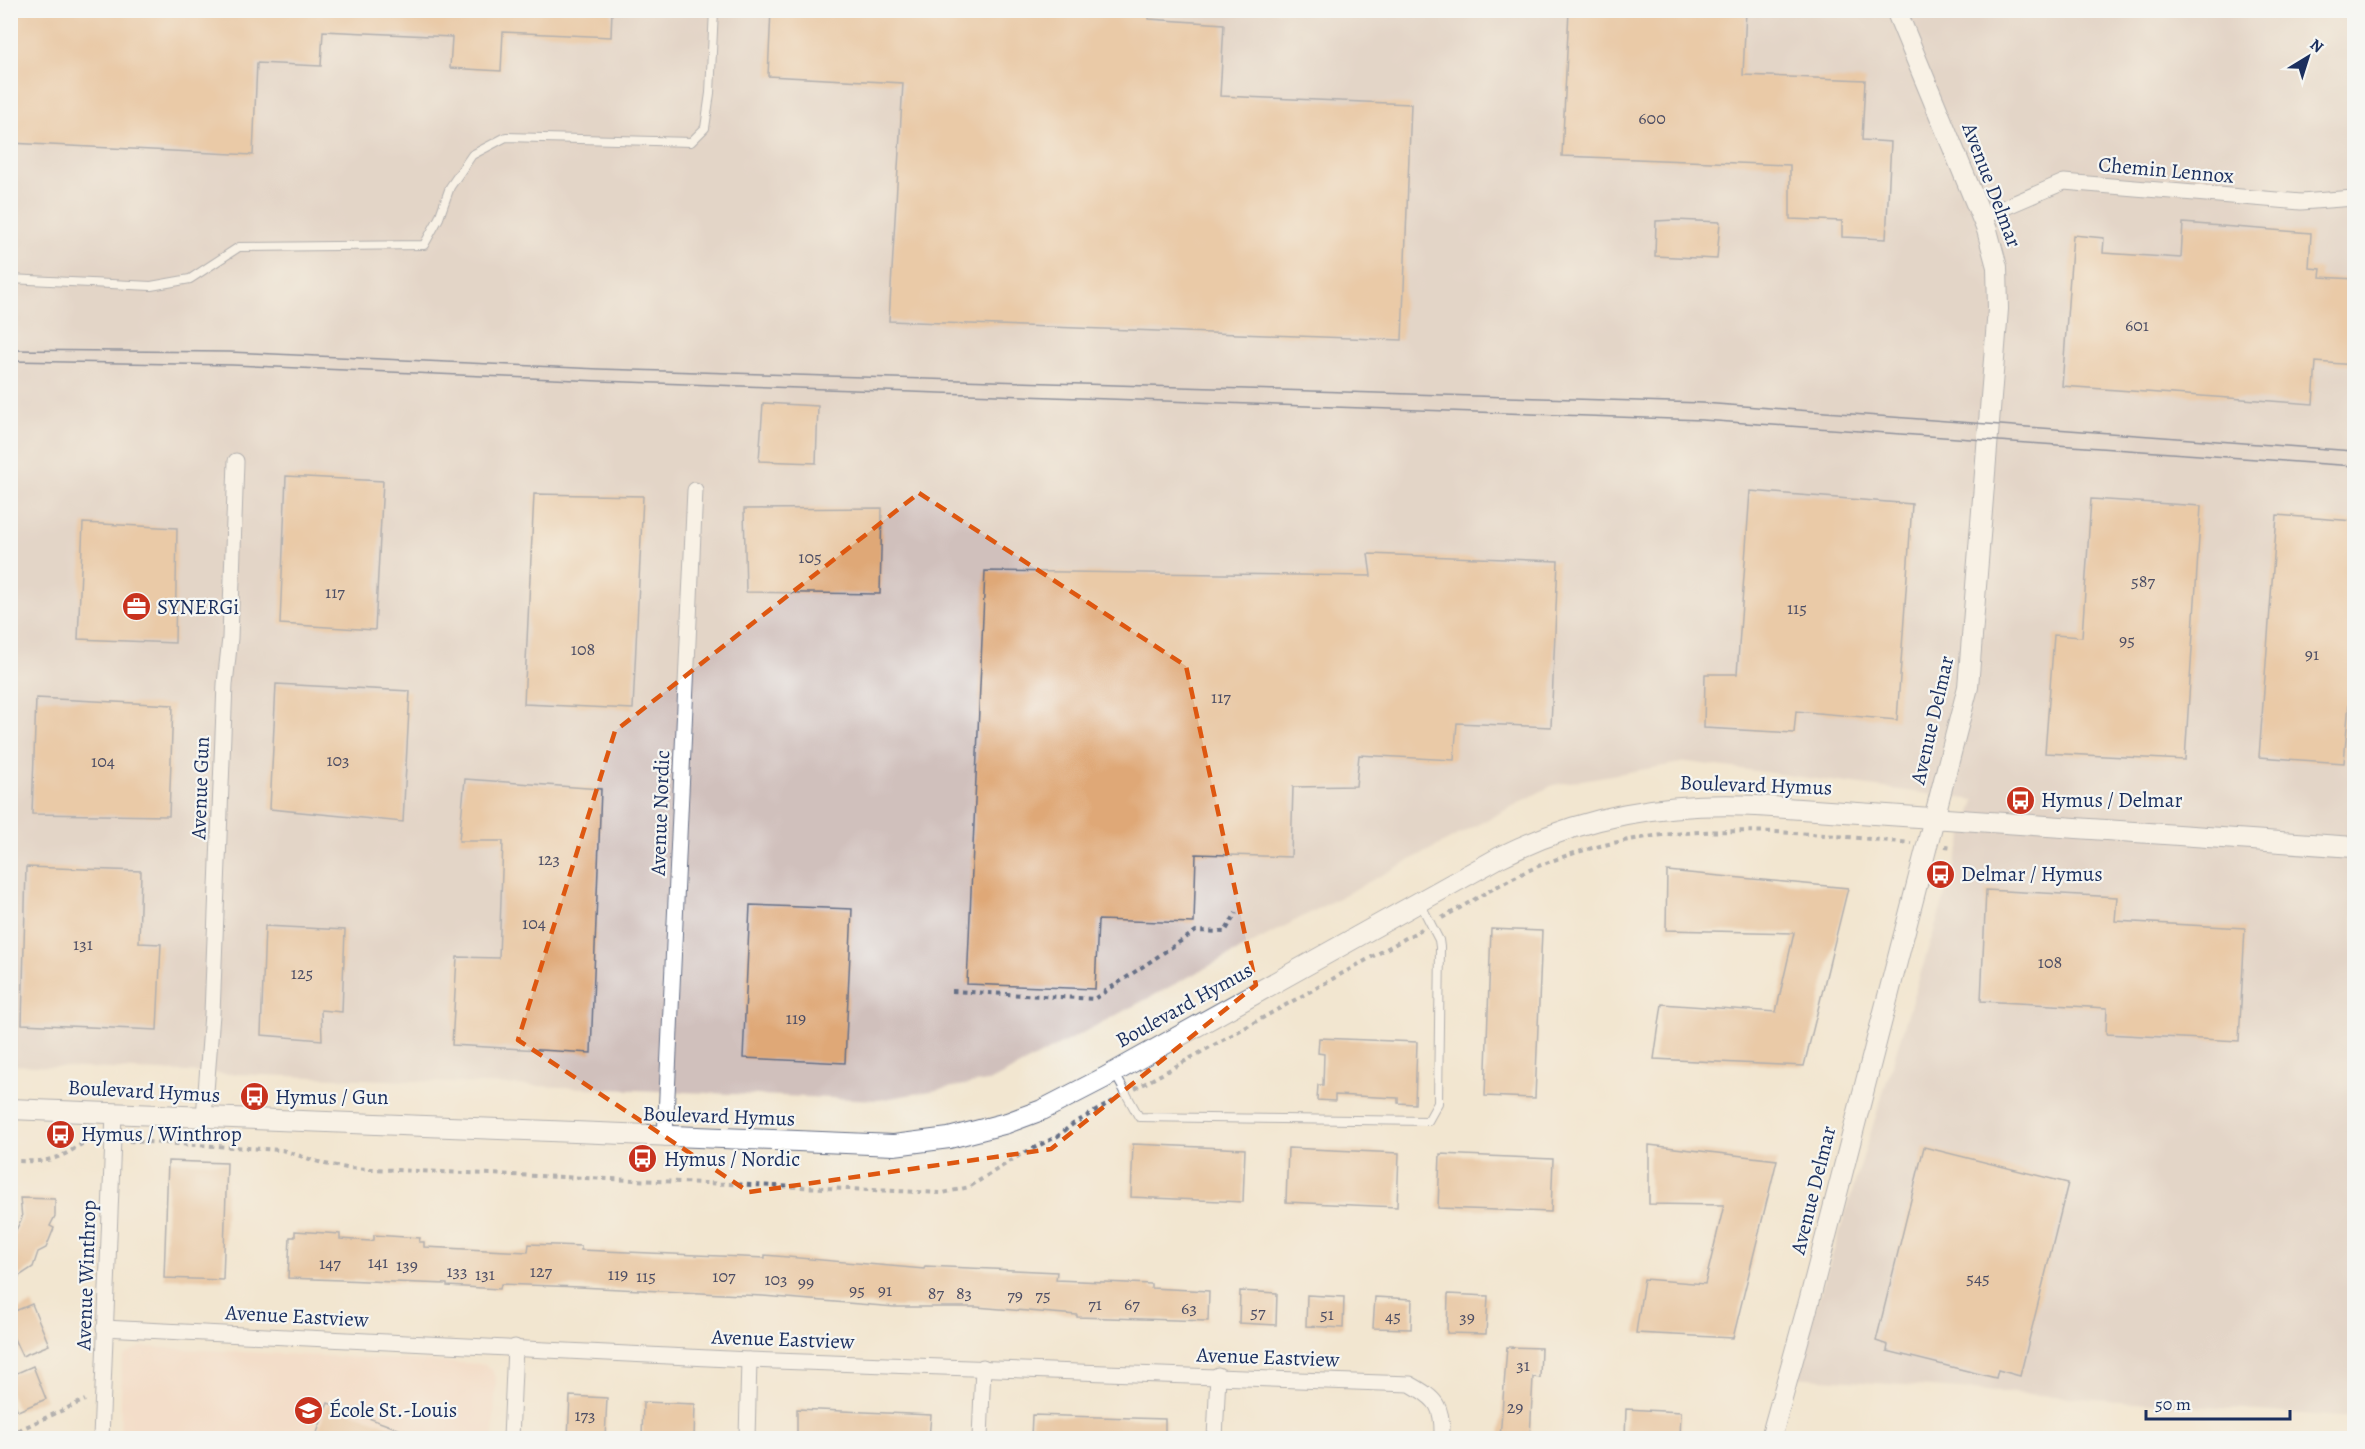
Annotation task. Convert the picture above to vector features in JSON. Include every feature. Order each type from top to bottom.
[{"type":"street","name":"Avenue Delmar","points":[[1770,1438],[1798,1342],[1968,687],[1973,653],[1999,301],[1996,261],[1982,217],[1896,10]]},
{"type":"street","name":"Chemin Lennox","points":[[1982,217],[2064,182],[2301,202],[2355,198]]},
{"type":"street","name":"Avenue Gun","points":[[204,1118],[212,1014],[236,461]]},
{"type":"street","name":"Avenue Nordic","points":[[665,1138],[696,490]]},
{"type":"street","name":"Boulevard Hymus","points":[[10,1109],[859,1145],[932,1141],[971,1134],[1026,1116],[1114,1072],[1535,840],[1586,823],[1645,809],[1725,805],[2355,847]]},
{"type":"street","name":"Avenue Winthrop","points":[[101,1438],[114,1113]]},
{"type":"street","name":"Avenue Eastview","points":[[104,1328],[749,1360],[1218,1375],[1410,1384],[1432,1397],[1443,1418],[1442,1438]]},
{"type":"street","points":[[511,1438],[515,1347]]},
{"type":"street","points":[[747,1438],[749,1360]]},
{"type":"street","points":[[980,1438],[983,1367]]},
{"type":"street","points":[[1215,1438],[1218,1375]]},
{"type":"lane","points":[[10,279],[151,286],[190,279],[239,247],[424,245],[439,218],[450,187],[472,155],[506,137],[692,142],[705,128],[710,93],[714,10]]},
{"type":"lane","points":[[1114,1072],[1139,1117],[1428,1121],[1438,1103],[1440,947],[1439,940],[1419,902]]},
{"type":"path","points":[[1442,918],[1529,871],[1571,854],[1619,841],[1664,833],[1712,830],[1891,842]]},
{"type":"path","points":[[952,991],[1094,999],[1196,931],[1225,932],[1236,913]]},
{"type":"path","points":[[1135,1089],[1421,929]]},
{"type":"path","points":[[137,1142],[282,1150],[325,1164],[347,1168],[951,1192],[969,1186],[1020,1155],[1058,1136],[1073,1124],[1115,1100]]},
{"type":"path","points":[[10,1161],[46,1161],[62,1156],[87,1141]]},
{"type":"path","points":[[10,1434],[85,1400]]},
{"type":"highlighted area","points":[[919,493],[1186,666],[1256,985],[1051,1149],[749,1192],[518,1040],[615,731]]},
{"type":"shaded area","points":[[11,11],[2354,11],[2354,1418],[1794,1377],[1975,800],[1687,762],[1553,785],[993,1080],[879,1100],[11,1065]]},
{"type":"shaded area","name":"École St.-Louis","points":[[142,1347],[484,1364],[492,1370],[496,1381],[493,1438],[120,1438],[122,1364],[125,1355]]},
{"type":"building","points":[[10,10],[612,10],[611,37],[503,32],[501,71],[450,68],[452,37],[323,31],[321,66],[257,63],[253,155],[10,143]]},
{"type":"building","points":[[771,10],[1149,10],[1149,19],[1224,24],[1220,96],[1411,104],[1402,340],[889,321],[903,83],[768,76]]},
{"type":"building","points":[[1569,10],[1746,10],[1743,75],[1865,80],[1862,140],[1891,142],[1886,239],[1842,237],[1842,221],[1790,219],[1790,165],[1562,156]]},
{"type":"building","points":[[1656,221],[1720,222],[1717,259],[1655,256]]},
{"type":"building","points":[[2183,223],[2311,233],[2309,268],[2321,269],[2320,277],[2355,279],[2355,365],[2316,362],[2313,404],[2062,386],[2073,235],[2104,238],[2103,253],[2181,258]]},
{"type":"building","points":[[763,403],[818,406],[816,463],[759,461]]},
{"type":"building","points":[[286,476],[383,481],[375,630],[280,624]]},
{"type":"building","points":[[1750,491],[1912,504],[1897,720],[1796,711],[1794,733],[1704,728],[1705,674],[1737,674]]},
{"type":"building","points":[[534,494],[643,496],[633,709],[524,704]]},
{"type":"building","points":[[2091,499],[2201,506],[2185,760],[2045,753],[2054,635],[2082,637]]},
{"type":"building","points":[[882,508],[880,594],[746,592],[744,509]]},
{"type":"building","points":[[2277,515],[2355,521],[2355,629],[2344,763],[2259,757]]},
{"type":"building","points":[[83,523],[177,528],[175,643],[78,639]]},
{"type":"building","points":[[1368,554],[1558,561],[1551,727],[1457,723],[1454,760],[1359,755],[1356,786],[1293,787],[1291,857],[1196,854],[1194,923],[1098,920],[1095,989],[967,984],[985,571],[1371,576]]},
{"type":"building","points":[[276,684],[410,691],[403,822],[270,809]]},
{"type":"building","points":[[36,698],[173,705],[169,816],[32,814]]},
{"type":"building","points":[[465,779],[601,789],[591,1053],[452,1045],[457,957],[499,958],[503,841],[459,841]]},
{"type":"building","points":[[26,867],[141,871],[139,943],[161,944],[157,1030],[22,1024]]},
{"type":"building","points":[[1667,871],[1848,888],[1804,1066],[1654,1059],[1662,1004],[1776,1012],[1794,933],[1666,930]]},
{"type":"building","points":[[1986,890],[2117,897],[2115,921],[2245,928],[2239,1041],[2106,1034],[2107,1008],[1981,1001]]},
{"type":"building","points":[[750,905],[852,909],[845,1063],[743,1058]]},
{"type":"building","points":[[265,926],[345,930],[342,1012],[321,1010],[322,1040],[261,1035]]},
{"type":"building","points":[[1491,929],[1542,931],[1535,1098],[1485,1096]]},
{"type":"building","points":[[1319,1038],[1417,1042],[1415,1104],[1398,1103],[1398,1098],[1335,1095],[1335,1101],[1317,1100],[1318,1085],[1323,1085],[1324,1054],[1318,1053]]},
{"type":"building","points":[[1133,1144],[1245,1149],[1243,1202],[1131,1197]]},
{"type":"building","points":[[1649,1145],[1777,1160],[1733,1338],[1636,1333],[1644,1279],[1705,1284],[1724,1205],[1649,1204]]},
{"type":"building","points":[[1924,1147],[2068,1183],[2020,1376],[1998,1370],[1996,1378],[1887,1351],[1888,1345],[1876,1341]]},
{"type":"building","points":[[1288,1148],[1399,1153],[1397,1207],[1286,1202]]},
{"type":"building","points":[[1440,1154],[1553,1159],[1551,1212],[1438,1208]]},
{"type":"building","points":[[168,1161],[227,1163],[223,1280],[164,1278]]},
{"type":"building","points":[[20,1198],[55,1199],[55,1216],[50,1226],[54,1228],[46,1248],[38,1252],[33,1267],[10,1282],[10,1242],[22,1218]]},
{"type":"building","points":[[295,1231],[340,1234],[340,1239],[370,1241],[374,1240],[374,1235],[420,1238],[419,1242],[424,1242],[424,1247],[528,1252],[529,1244],[581,1246],[581,1250],[765,1258],[765,1255],[924,1269],[925,1266],[1057,1272],[1056,1280],[1151,1284],[1151,1288],[1209,1291],[1208,1321],[1077,1317],[1077,1315],[976,1307],[895,1307],[763,1296],[579,1287],[501,1284],[500,1289],[447,1286],[447,1284],[288,1278],[290,1237],[295,1237]]},
{"type":"building","points":[[1240,1291],[1277,1293],[1276,1325],[1239,1323]]},
{"type":"building","points":[[1448,1294],[1488,1296],[1486,1334],[1447,1333]]},
{"type":"building","points":[[1307,1295],[1344,1297],[1343,1328],[1306,1326]]},
{"type":"building","points":[[1375,1297],[1412,1299],[1411,1329],[1373,1328]]},
{"type":"building","points":[[32,1304],[49,1345],[22,1356],[10,1330],[10,1313]]},
{"type":"building","points":[[1507,1347],[1541,1348],[1540,1378],[1533,1377],[1530,1438],[1500,1438]]},
{"type":"building","points":[[33,1366],[46,1399],[18,1411],[10,1394],[10,1376]]},
{"type":"building","points":[[570,1396],[607,1398],[605,1438],[568,1438]]},
{"type":"building","points":[[643,1402],[695,1404],[694,1438],[642,1438]]},
{"type":"building","points":[[328,1403],[420,1437],[420,1438],[315,1438]]},
{"type":"building","points":[[797,1409],[931,1415],[929,1438],[797,1438]]},
{"type":"building","points":[[1626,1409],[1681,1412],[1680,1438],[1625,1438]]},
{"type":"building","points":[[1032,1415],[1165,1419],[1165,1438],[1031,1438]]},
{"type":"tram line","points":[[10,350],[230,352],[599,369],[1703,403],[2354,451]]},
{"type":"tram line","points":[[10,361],[232,365],[599,381],[1702,420],[2354,466]]},
{"type":"place","name":"SYNERGi","points":[[136,607]]},
{"type":"place","name":"Hymus / Delmar","points":[[2020,800]]},
{"type":"place","name":"Delmar / Hymus","points":[[1940,874]]},
{"type":"place","name":"Hymus / Gun","points":[[254,1097]]},
{"type":"place","name":"Hymus / Winthrop","points":[[60,1134]]},
{"type":"place","name":"Hymus / Nordic","points":[[643,1159]]},
{"type":"place","name":"École St.-Louis","points":[[308,1410]]}]
